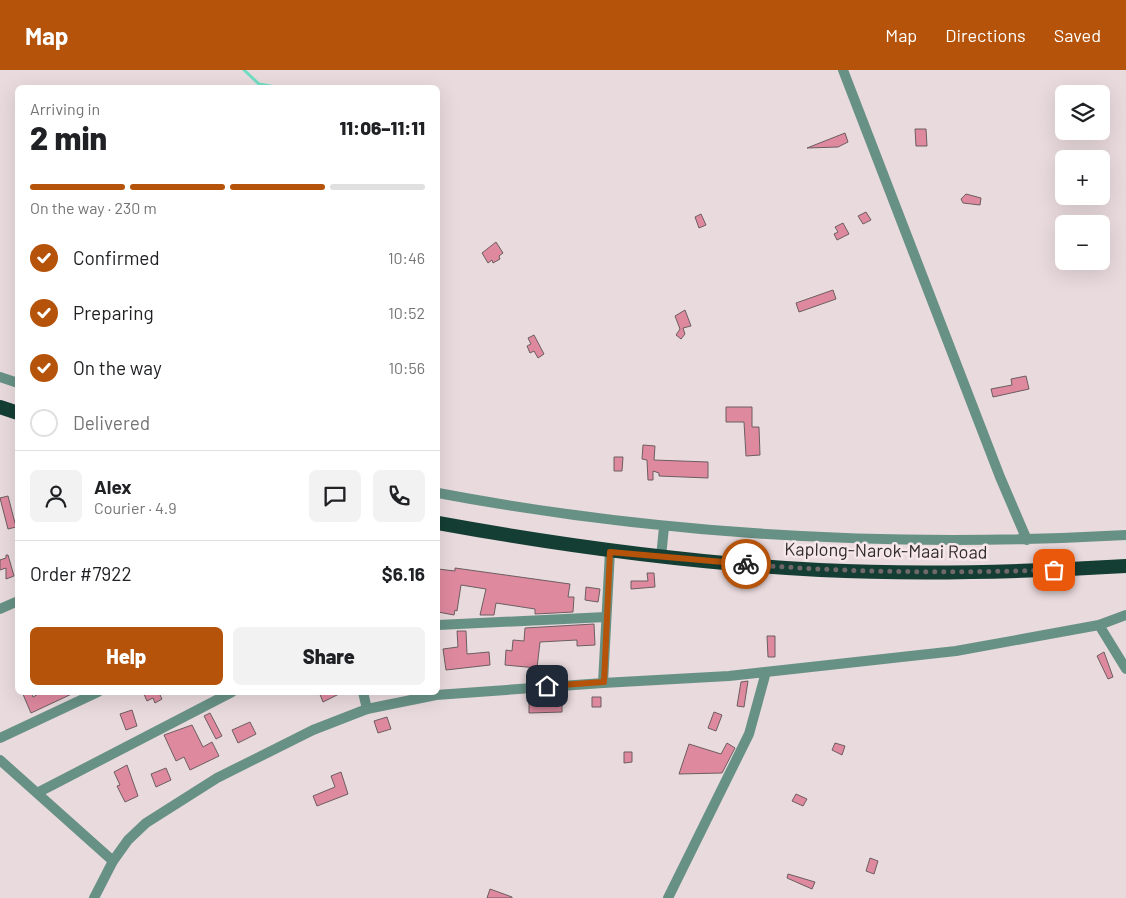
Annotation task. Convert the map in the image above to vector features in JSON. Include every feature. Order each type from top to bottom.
[{"type":"highway","points":[[0,407],[15,412]]},
{"type":"highway","name":"Kaplong-Narok-Maai Road","points":[[440,524],[610,552],[661,558],[830,570],[965,572],[1126,566]]},
{"type":"street","points":[[843,70],[1000,478],[1027,540]]},
{"type":"street","points":[[0,377],[15,382]]},
{"type":"street","points":[[440,493],[522,509],[664,528],[769,535],[909,540],[1027,540],[1126,536]]},
{"type":"street","points":[[661,558],[664,528]]},
{"type":"street","points":[[604,682],[610,552]]},
{"type":"street","points":[[0,608],[15,602]]},
{"type":"street","points":[[440,695],[604,682],[729,676],[956,651],[1099,625],[1126,615]]},
{"type":"street","points":[[440,625],[606,617]]},
{"type":"street","points":[[1099,625],[1126,670]]},
{"type":"street","points":[[668,898],[749,734],[766,672]]},
{"type":"street","points":[[0,738],[92,695]]},
{"type":"street","points":[[37,793],[226,695]]},
{"type":"street","points":[[364,695],[367,709]]},
{"type":"street","points":[[94,898],[113,860],[128,840],[146,823],[209,782],[313,730],[367,709],[436,695]]},
{"type":"street","points":[[0,760],[113,860]]},
{"type":"building","points":[[915,129],[926,129],[927,146],[916,146]]},
{"type":"building","points":[[845,133],[848,142],[838,147],[807,148]]},
{"type":"building","points":[[966,194],[981,198],[980,205],[963,203],[961,199]]},
{"type":"building","points":[[866,212],[871,220],[863,224],[858,216]]},
{"type":"building","points":[[701,214],[706,225],[699,228],[695,217]]},
{"type":"building","points":[[843,223],[849,234],[837,240],[834,234],[838,232],[835,227]]},
{"type":"building","points":[[496,242],[503,253],[499,256],[500,259],[493,263],[492,260],[488,263],[482,253]]},
{"type":"building","points":[[833,290],[836,299],[799,312],[796,303]]},
{"type":"building","points":[[685,310],[691,326],[683,328],[685,334],[681,339],[676,335],[680,329],[675,316]]},
{"type":"building","points":[[534,335],[544,354],[538,358],[534,351],[530,353],[527,346],[531,344],[528,338]]},
{"type":"building","points":[[1026,376],[1029,389],[993,397],[991,389],[1012,385],[1011,379]]},
{"type":"building","points":[[726,407],[752,407],[752,427],[759,427],[760,455],[746,456],[744,422],[726,422]]},
{"type":"building","points":[[643,445],[655,446],[654,460],[708,462],[708,478],[659,476],[659,473],[653,471],[653,480],[648,480],[647,460],[642,459]]},
{"type":"building","points":[[614,457],[623,457],[622,471],[614,471]]},
{"type":"building","points":[[8,496],[15,527],[8,529],[0,498]]},
{"type":"building","points":[[6,555],[8,555],[14,576],[6,579],[6,568],[0,570],[0,560],[6,558]]},
{"type":"building","points":[[455,568],[570,584],[568,597],[574,597],[573,612],[535,614],[535,609],[496,603],[494,615],[480,615],[486,589],[461,585],[457,611],[455,610],[454,615],[440,612],[440,569],[455,571]]},
{"type":"building","points":[[647,573],[654,573],[655,587],[631,589],[631,581],[648,581]]},
{"type":"building","points":[[586,587],[600,589],[598,602],[585,600]]},
{"type":"building","points":[[594,624],[595,645],[577,646],[577,640],[540,642],[537,668],[505,665],[506,650],[512,651],[513,640],[524,641],[525,628]]},
{"type":"building","points":[[457,631],[466,631],[467,654],[489,652],[490,665],[446,670],[443,649],[458,647]]},
{"type":"building","points":[[767,636],[775,636],[775,657],[768,657]]},
{"type":"building","points":[[1104,652],[1113,677],[1108,679],[1097,656]]},
{"type":"building","points":[[748,681],[744,707],[737,706],[741,682]]},
{"type":"building","points":[[23,695],[32,695],[33,697],[37,695],[70,695],[31,713]]},
{"type":"building","points":[[144,695],[160,695],[162,699],[155,703],[153,698],[147,701]]},
{"type":"building","points":[[320,695],[337,695],[323,702]]},
{"type":"building","points":[[592,697],[601,697],[601,707],[592,707]]},
{"type":"building","points":[[529,701],[562,701],[562,712],[529,713]]},
{"type":"building","points":[[132,710],[137,726],[126,730],[120,714]]},
{"type":"building","points":[[714,712],[722,715],[716,731],[708,728]]},
{"type":"building","points":[[210,713],[222,736],[216,739],[204,716]]},
{"type":"building","points":[[387,717],[391,729],[378,733],[374,721]]},
{"type":"building","points":[[250,722],[256,734],[238,743],[232,730]]},
{"type":"building","points":[[192,725],[203,747],[212,742],[219,756],[190,770],[184,757],[176,761],[164,735]]},
{"type":"building","points":[[727,743],[735,748],[722,773],[679,774],[689,744],[721,754]]},
{"type":"building","points":[[835,743],[845,746],[842,755],[832,750]]},
{"type":"building","points":[[624,752],[632,752],[632,762],[624,763]]},
{"type":"building","points":[[127,765],[138,796],[125,802],[117,786],[120,785],[114,772]]},
{"type":"building","points":[[166,768],[171,780],[156,787],[151,774]]},
{"type":"building","points":[[341,772],[348,794],[317,806],[313,796],[335,787],[331,776]]},
{"type":"building","points":[[796,794],[807,799],[803,806],[792,801]]},
{"type":"building","points":[[870,858],[878,861],[874,874],[866,871]]},
{"type":"building","points":[[788,874],[815,882],[812,889],[787,878]]},
{"type":"building","points":[[490,889],[512,897],[512,898],[487,898]]},
{"type":"waterway","points":[[244,70],[259,84],[265,85]]},
{"type":"way so far","points":[[746,564],[820,570],[965,572],[1054,570]]},
{"type":"route","points":[[547,686],[604,682],[610,552],[746,564]]}]
